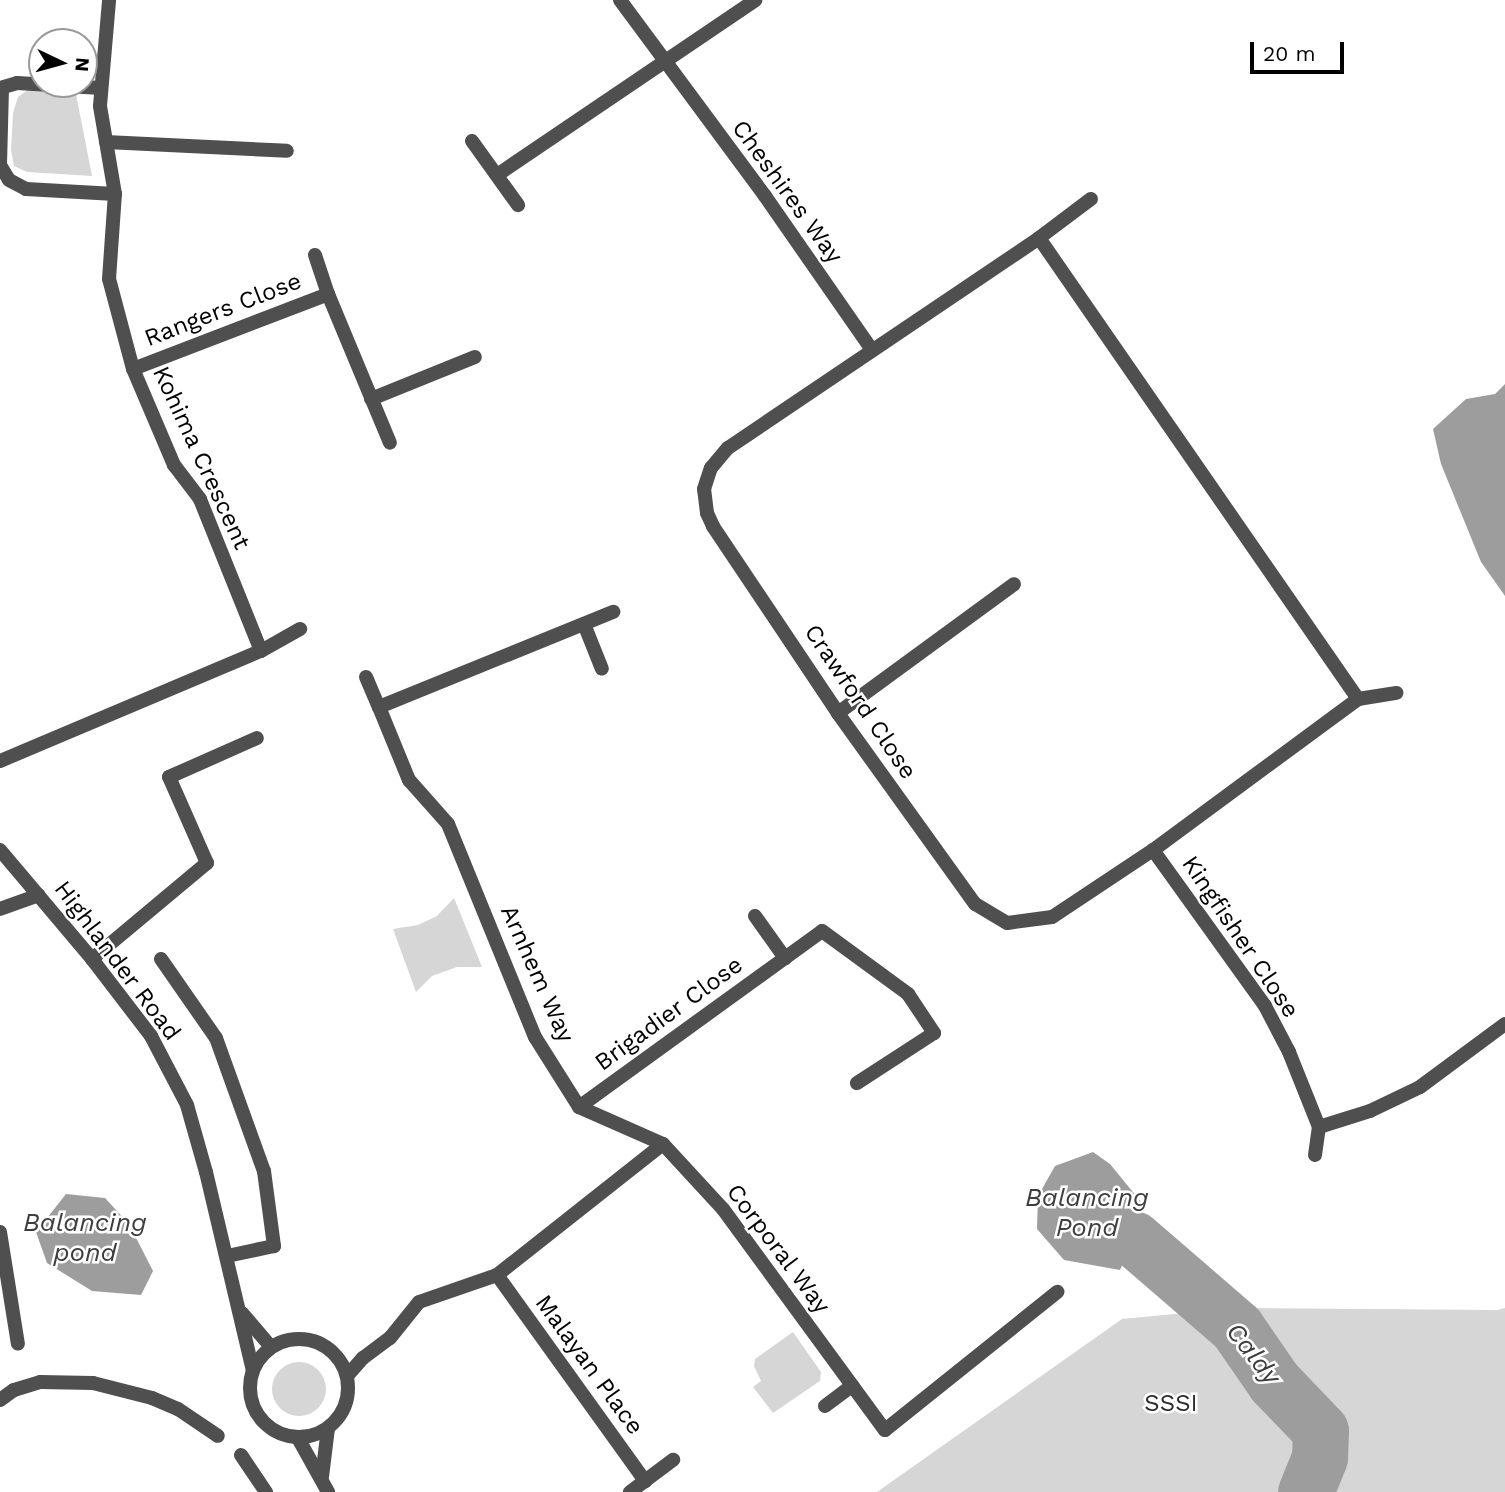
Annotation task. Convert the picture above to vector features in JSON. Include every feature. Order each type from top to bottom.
[{"type":"street","name":"Kohima Crescent","points":[[109,0],[100,106],[115,194],[109,279],[133,369],[174,465],[200,499],[261,651]]},
{"type":"street","name":"Cheshires Way","points":[[620,0],[662,62],[765,196],[872,350]]},
{"type":"street","points":[[496,175],[755,0]]},
{"type":"street","points":[[101,88],[17,83],[1,88],[0,165],[9,180],[26,189],[115,194]]},
{"type":"street","points":[[472,141],[518,205]]},
{"type":"street","points":[[106,142],[287,151]]},
{"type":"street","name":"Crawford Close","points":[[1091,199],[1039,238],[728,448],[711,468],[704,489],[707,513],[713,526],[838,713],[975,905],[1007,923],[1052,917],[1153,850],[1359,699],[1397,693]]},
{"type":"street","points":[[1039,238],[1359,699]]},
{"type":"street","name":"Rangers Close","points":[[315,256],[370,399],[390,443]]},
{"type":"street","name":"Rangers Close","points":[[133,369],[328,294]]},
{"type":"street","points":[[370,399],[475,357]]},
{"type":"street","points":[[838,713],[1014,584]]},
{"type":"street","points":[[379,707],[613,612]]},
{"type":"street","points":[[584,624],[602,669]]},
{"type":"street","points":[[0,761],[261,651],[300,629]]},
{"type":"street","name":"Arnhem Way","points":[[366,677],[409,780],[448,824],[536,1037],[579,1107]]},
{"type":"street","points":[[92,959],[207,863],[169,777],[257,738]]},
{"type":"street","name":"Highlander Road","points":[[0,850],[92,959],[151,1036],[187,1105],[227,1256],[253,1371]]},
{"type":"street","name":"Kingfisher Close","points":[[1153,850],[1265,1006],[1289,1052],[1319,1127],[1315,1155]]},
{"type":"street","points":[[0,909],[39,895]]},
{"type":"street","points":[[755,916],[785,958]]},
{"type":"street","name":"Brigadier Close","points":[[579,1107],[822,931],[908,994],[934,1033],[856,1083]]},
{"type":"street","points":[[161,959],[216,1038],[264,1171],[274,1247],[227,1256]]},
{"type":"street","points":[[1319,1127],[1370,1111],[1420,1087],[1505,1024]]},
{"type":"street","points":[[345,1369],[390,1338],[419,1302],[497,1275],[663,1144],[579,1107]]},
{"type":"street","name":"Corporal Way","points":[[663,1144],[723,1209],[885,1430],[1057,1292]]},
{"type":"street","points":[[0,1232],[18,1344]]},
{"type":"street","name":"Malayan Place","points":[[497,1275],[645,1480]]},
{"type":"street","name":"Highlander Road","points":[[239,1309],[271,1347]]},
{"type":"street","points":[[299,1339],[314,1341],[328,1348],[345,1369],[346,1404],[339,1418],[328,1429],[298,1438],[283,1435],[269,1427],[258,1416],[252,1402],[250,1386],[253,1371],[271,1347],[299,1339]]},
{"type":"street","points":[[0,1400],[14,1390],[40,1382],[93,1383],[152,1398],[178,1409],[218,1436]]},
{"type":"street","points":[[825,1406],[852,1386]]},
{"type":"street","points":[[322,1477],[328,1429]]},
{"type":"street","points":[[298,1438],[328,1492]]},
{"type":"street","points":[[241,1455],[267,1492]]},
{"type":"street","points":[[630,1492],[673,1460]]},
{"type":"green space","points":[[28,90],[28,98],[77,98],[92,176],[27,172],[14,166],[11,150],[13,113],[18,97]]},
{"type":"green space","points":[[454,898],[482,967],[457,967],[432,976],[416,992],[393,929],[418,925],[437,916]]},
{"type":"green space","name":"SSSI","points":[[1238,1308],[1505,1308],[1505,1492],[877,1492],[1122,1319]],"holes":[[[1238,1308],[1326,1440],[1226,1330]]]},
{"type":"green space","points":[[793,1332],[821,1372],[820,1381],[773,1413],[753,1387],[761,1381],[754,1366],[755,1359]]},
{"type":"green space","points":[[304,1362],[314,1366],[322,1374],[326,1389],[322,1404],[314,1412],[294,1416],[284,1412],[276,1404],[272,1384],[276,1374],[284,1366]]},
{"type":"water","points":[[1505,384],[1505,596],[1481,562],[1441,464],[1433,429],[1466,399],[1495,394]]},
{"type":"water","name":"Balancing Pond","points":[[1093,1152],[1110,1164],[1141,1202],[1134,1239],[1120,1270],[1064,1260],[1037,1229],[1038,1196],[1055,1166]]},
{"type":"water","name":"Balancing pond","points":[[66,1194],[105,1198],[129,1224],[153,1271],[141,1295],[92,1291],[47,1263],[36,1232]]},
{"type":"waterway","name":"Caldy","points":[[1134,1239],[1237,1328],[1275,1383],[1321,1431],[1320,1458],[1306,1492]]}]
